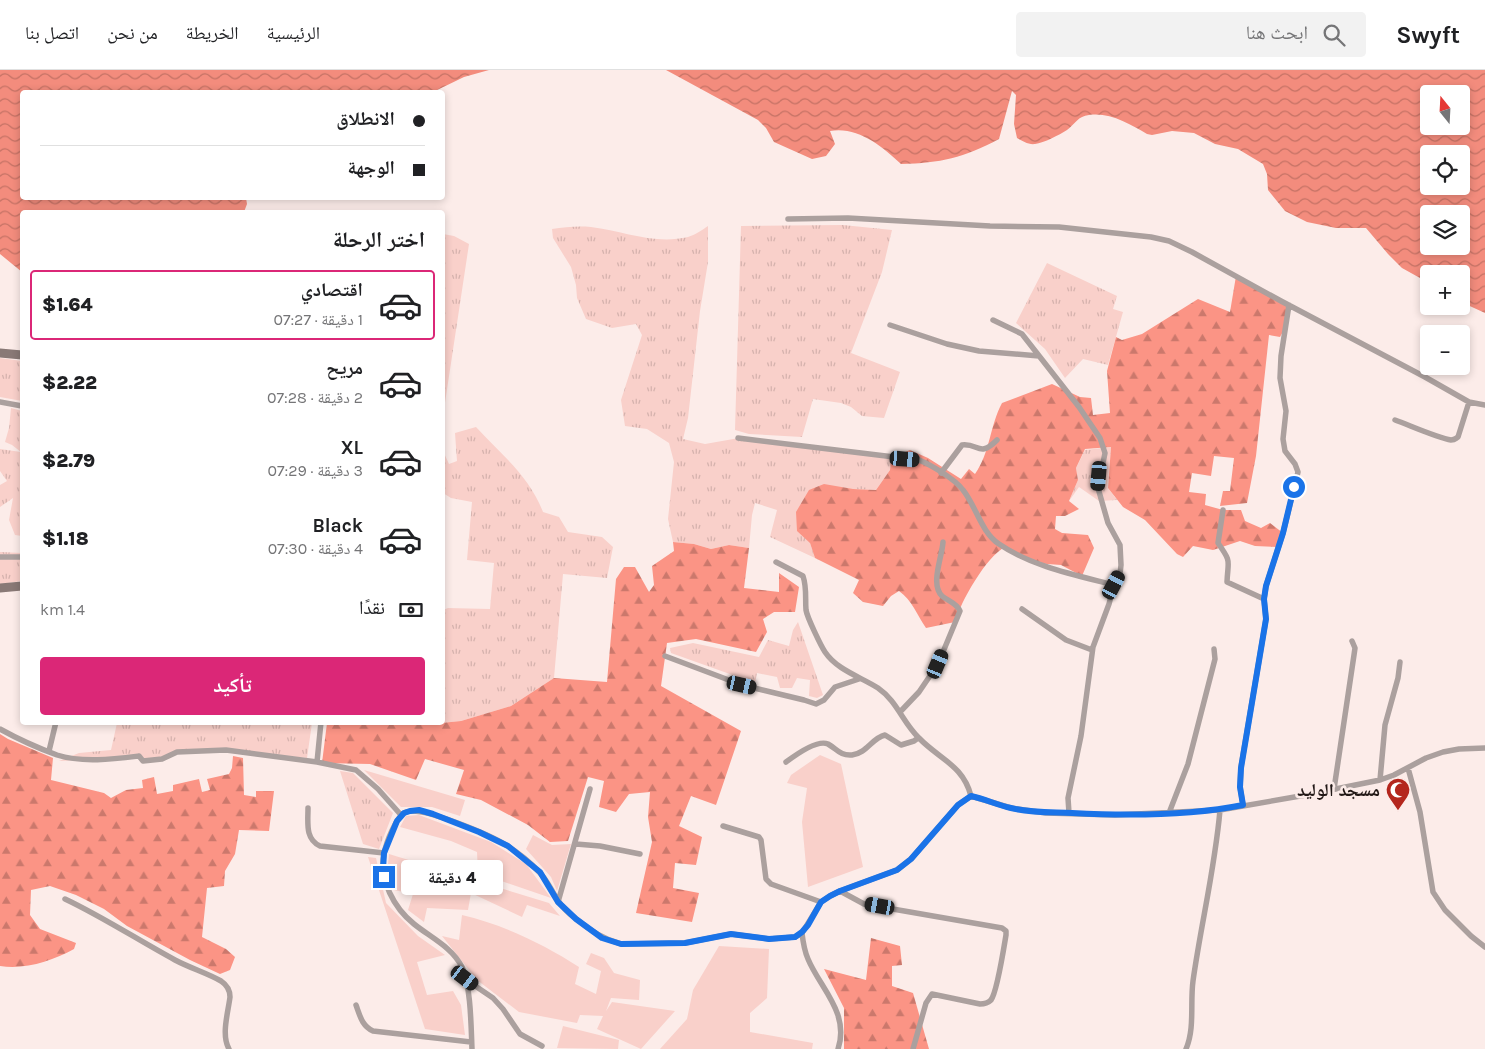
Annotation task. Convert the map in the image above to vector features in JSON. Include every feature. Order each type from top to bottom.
[{"type":"main road","points":[[0,353],[20,355]]},
{"type":"main road","points":[[0,588],[20,586]]},
{"type":"street","points":[[788,219],[848,218],[990,226],[1060,227],[1151,237],[1168,241],[1426,377],[1469,402],[1485,405]]},
{"type":"street","points":[[1243,805],[1240,787],[1241,768],[1266,619],[1264,599],[1266,586],[1283,533],[1298,472],[1295,464],[1285,451],[1283,439],[1286,411],[1280,378],[1281,356],[1289,305]]},
{"type":"street","points":[[992,320],[1022,334],[1100,438],[1105,453],[1098,488],[1108,523],[1120,545],[1120,574],[1114,585],[1092,650],[1081,736],[1068,798],[1069,813]]},
{"type":"street","points":[[890,325],[947,344],[979,351],[1039,356]]},
{"type":"street","points":[[0,402],[20,406]]},
{"type":"street","points":[[1396,420],[1452,440],[1458,437],[1469,402]]},
{"type":"street","points":[[738,438],[919,460],[963,489],[987,531],[999,544],[1034,564],[1114,585]]},
{"type":"street","points":[[941,473],[962,445],[984,449],[991,446],[997,440]]},
{"type":"street","points":[[1223,510],[1218,543],[1228,556],[1230,562],[1227,582],[1264,599]]},
{"type":"street","points":[[900,712],[918,692],[938,664],[960,611],[957,606],[938,591],[936,583],[943,542]]},
{"type":"street","points":[[0,557],[20,557]]},
{"type":"street","points":[[776,562],[803,576],[806,611],[824,651],[830,658],[858,678],[886,694],[918,738],[958,770],[966,782],[971,796]]},
{"type":"street","points":[[1022,609],[1066,640],[1092,650]]},
{"type":"street","points":[[1334,790],[1354,655],[1352,641]]},
{"type":"street","points":[[1169,813],[1188,764],[1197,733],[1215,659],[1214,649]]},
{"type":"street","points":[[665,656],[742,685],[816,704],[824,700],[835,687],[858,678]]},
{"type":"street","points":[[1380,780],[1386,726],[1400,662]]},
{"type":"street","points":[[49,751],[55,725]]},
{"type":"street","points":[[317,762],[321,725]]},
{"type":"street","points":[[0,729],[49,751],[68,757],[110,759],[139,756],[143,761],[162,759],[176,752],[226,750],[317,762],[356,770],[378,789],[402,815]]},
{"type":"street","points":[[786,762],[817,744],[826,743],[841,754],[854,755],[869,747],[880,736],[885,735],[901,745],[918,738]]},
{"type":"street","points":[[971,796],[1011,808],[1046,813],[1115,815],[1220,810],[1380,780],[1443,752],[1485,748]]},
{"type":"street","points":[[1408,768],[1420,812],[1433,892],[1445,910],[1470,936],[1485,947]]},
{"type":"street","points":[[558,902],[590,790]]},
{"type":"street","points":[[472,1049],[470,1014],[462,967],[447,948],[413,923],[394,900],[384,877],[384,853],[397,821],[407,812],[419,810],[433,814],[508,846],[540,872],[558,902],[576,919],[602,938],[621,944],[685,943],[731,934],[769,939],[795,937],[802,932],[821,902],[840,891],[897,870],[911,859],[958,805],[971,796]]},
{"type":"street","points":[[308,808],[308,829],[311,840],[314,843],[320,846],[384,853]]},
{"type":"street","points":[[1186,1049],[1191,1034],[1193,981],[1211,884],[1220,810]]},
{"type":"street","points":[[723,826],[759,837],[766,878],[771,884],[821,902]]},
{"type":"street","points":[[576,844],[600,846],[640,854]]},
{"type":"street","points":[[840,891],[864,904],[1002,928],[1006,931],[992,999],[986,1004],[980,1004],[932,994],[926,1003],[913,1049]]},
{"type":"street","points":[[65,899],[99,915],[129,935],[188,968],[220,981],[226,986],[230,991],[230,997],[225,1036],[226,1043],[230,1049]]},
{"type":"street","points":[[802,932],[803,947],[808,960],[833,1002],[841,1032],[838,1049]]},
{"type":"street","points":[[465,978],[493,998],[520,1034],[542,1046]]},
{"type":"street","points":[[356,1005],[363,1023],[373,1031],[472,1042]]},
{"type":"green space","points":[[843,225],[892,230],[882,272],[851,353],[900,372],[884,418],[862,416],[851,407],[841,403],[813,399],[802,437],[749,434],[735,430],[741,226]]},
{"type":"green space","points":[[708,226],[708,262],[700,311],[688,418],[683,439],[705,444],[739,438],[891,458],[890,470],[876,490],[853,489],[810,543],[815,558],[770,537],[777,510],[755,503],[749,548],[729,545],[711,549],[694,544],[673,542],[668,519],[674,462],[669,443],[647,429],[625,426],[621,400],[642,335],[636,324],[612,328],[586,319],[577,298],[571,267],[553,238],[552,229],[591,227],[651,238],[675,239],[696,234]]},
{"type":"green space","points":[[445,234],[454,236],[469,244],[445,403]]},
{"type":"green space","points":[[1047,263],[1117,296],[1113,309],[1123,312],[1108,365],[1083,359],[1065,378],[1045,349],[1016,323]]},
{"type":"green space","points":[[1236,276],[1289,305],[1285,328],[1280,337],[1269,335],[1256,456],[1247,503],[1220,506],[1223,491],[1230,491],[1234,458],[1214,456],[1211,476],[1192,473],[1189,492],[1206,494],[1205,505],[1223,510],[1241,510],[1245,521],[1261,528],[1270,523],[1283,533],[1279,547],[1255,546],[1240,541],[1213,550],[1193,546],[1183,557],[1177,554],[1145,520],[1123,507],[1108,488],[1111,447],[1085,449],[1076,468],[1078,480],[1069,501],[1079,509],[1065,516],[1056,516],[1055,529],[1062,533],[1088,535],[1094,548],[1082,576],[1061,565],[1034,563],[1005,547],[990,560],[975,580],[955,622],[926,628],[911,603],[899,591],[891,596],[883,606],[863,602],[853,593],[859,580],[815,558],[810,543],[797,531],[796,512],[809,490],[824,484],[853,489],[876,490],[890,470],[891,458],[910,450],[928,458],[961,479],[969,469],[975,474],[984,457],[1002,403],[1052,384],[1080,397],[1091,398],[1093,415],[1110,413],[1107,371],[1116,337],[1122,340],[1142,334],[1198,299],[1230,312]]},
{"type":"green space","points":[[0,358],[20,361],[20,401],[0,397]]},
{"type":"green space","points":[[11,408],[20,410],[20,451],[5,442],[9,428]]},
{"type":"green space","points":[[476,427],[522,477],[537,499],[543,512],[559,517],[568,532],[602,537],[613,547],[607,578],[563,574],[554,678],[511,706],[461,721],[445,723],[445,609],[490,609],[494,563],[467,560],[472,502],[451,498],[445,494],[445,455],[449,464],[457,461],[455,433]]},
{"type":"green space","points":[[1111,447],[1108,488],[1117,500],[1099,501],[1079,487],[1069,501],[1078,480],[1076,468],[1085,450]]},
{"type":"green space","points":[[0,449],[20,452],[20,536],[15,535],[9,520],[13,498],[0,507],[0,485],[7,481],[0,471]]},
{"type":"green space","points":[[673,542],[694,544],[711,549],[729,545],[749,548],[744,588],[779,592],[779,573],[799,587],[795,612],[774,612],[763,619],[767,632],[756,652],[696,639],[667,643],[661,686],[741,731],[716,805],[691,796],[679,826],[702,837],[696,865],[675,863],[673,888],[699,893],[692,922],[636,913],[652,842],[648,817],[650,792],[629,794],[616,812],[599,807],[604,781],[588,777],[568,841],[550,842],[528,825],[481,800],[456,794],[464,770],[425,759],[416,780],[370,764],[322,763],[327,725],[445,725],[445,723],[461,721],[511,706],[554,678],[607,682],[616,579],[624,567],[635,567],[649,592],[654,585],[652,566],[674,551]]},
{"type":"green space","points":[[0,552],[20,553],[20,581],[0,584]]},
{"type":"green space","points":[[798,622],[823,695],[817,698],[809,696],[810,680],[797,678],[792,688],[780,688],[777,677],[757,673],[755,683],[671,653],[670,648],[693,643],[759,657],[768,640],[789,646],[793,630]]},
{"type":"green space","points":[[117,725],[312,725],[307,758],[226,750],[187,752],[143,761],[139,756],[59,761],[79,753],[111,750]]},
{"type":"green space","points":[[0,734],[53,758],[51,780],[104,793],[111,798],[126,790],[143,788],[142,780],[154,777],[157,794],[173,791],[173,785],[199,779],[202,792],[210,790],[207,779],[229,774],[232,768],[233,756],[243,758],[244,795],[256,797],[256,791],[274,791],[269,831],[239,830],[235,854],[225,871],[224,886],[207,888],[202,937],[226,949],[235,957],[230,970],[220,974],[190,960],[127,926],[104,909],[76,895],[50,886],[31,890],[30,915],[40,929],[76,943],[74,949],[38,964],[19,967],[0,966]]},
{"type":"green space","points":[[820,755],[841,764],[863,867],[808,887],[802,822],[807,788],[787,783],[791,775]]},
{"type":"green space","points":[[364,770],[465,800],[460,816],[432,807],[401,807]]},
{"type":"green space","points":[[340,771],[353,773],[393,813],[379,849],[363,844]]},
{"type":"green space","points":[[419,815],[491,842],[526,864],[551,898],[478,873],[477,852],[451,841],[400,827],[406,816]]},
{"type":"green space","points":[[533,835],[552,845],[571,844],[557,891],[551,877],[526,849]]},
{"type":"green space","points":[[389,854],[549,903],[560,916],[527,905],[522,917],[471,893],[468,910],[427,908],[424,922],[408,910],[413,894],[394,890],[387,874]]},
{"type":"green space","points":[[368,857],[376,858],[386,903],[418,936],[445,955],[417,962],[427,995],[453,991],[461,1005],[465,1035],[425,1029]]},
{"type":"green space","points":[[462,915],[508,930],[538,943],[566,959],[579,967],[575,984],[596,994],[601,971],[586,964],[591,953],[604,958],[614,973],[640,980],[639,1000],[611,998],[606,1011],[612,1002],[675,1011],[641,1049],[597,1029],[603,1016],[580,1015],[577,1023],[519,1012],[477,980],[442,936],[459,940]]},
{"type":"green space","points":[[871,938],[900,946],[902,965],[892,966],[892,986],[913,993],[929,1049],[844,1049],[844,1008],[824,969],[866,980]]},
{"type":"green space","points":[[719,946],[769,949],[767,998],[750,1013],[750,1032],[813,1043],[812,1049],[660,1049],[687,1019],[693,990]]},
{"type":"green space","points":[[563,1026],[619,1040],[618,1049],[557,1048]]},
{"type":"water","points":[[0,70],[489,70],[464,77],[437,90],[20,90],[20,200],[246,200],[247,204],[245,210],[20,210],[20,270],[0,254]]},
{"type":"water","points":[[666,70],[1485,70],[1485,313],[1470,306],[1470,265],[1420,265],[1420,278],[1402,268],[1366,228],[1336,228],[1307,222],[1285,211],[1268,190],[1267,174],[1263,164],[1238,149],[1215,144],[1194,133],[1172,131],[1152,135],[1112,117],[1089,115],[1079,119],[1067,130],[1056,136],[1039,143],[1030,144],[1017,138],[1014,124],[1016,95],[1012,91],[999,139],[974,151],[940,161],[901,164],[869,139],[859,134],[840,130],[830,131],[835,144],[826,156],[812,159],[774,142],[766,128],[758,120]]},
{"type":"place","name":"مسجد الوليد","points":[[1398,811]]},
{"type":"route","points":[[384,877],[384,853],[397,821],[404,813],[419,810],[479,832],[508,846],[540,872],[558,902],[564,908],[602,938],[621,944],[685,943],[731,934],[769,939],[786,939],[795,937],[802,932],[821,902],[830,896],[897,870],[911,859],[958,805],[971,796],[1011,808],[1046,813],[1151,814],[1220,810],[1243,805],[1240,787],[1241,768],[1266,619],[1264,599],[1266,586],[1283,533],[1294,487]]}]
